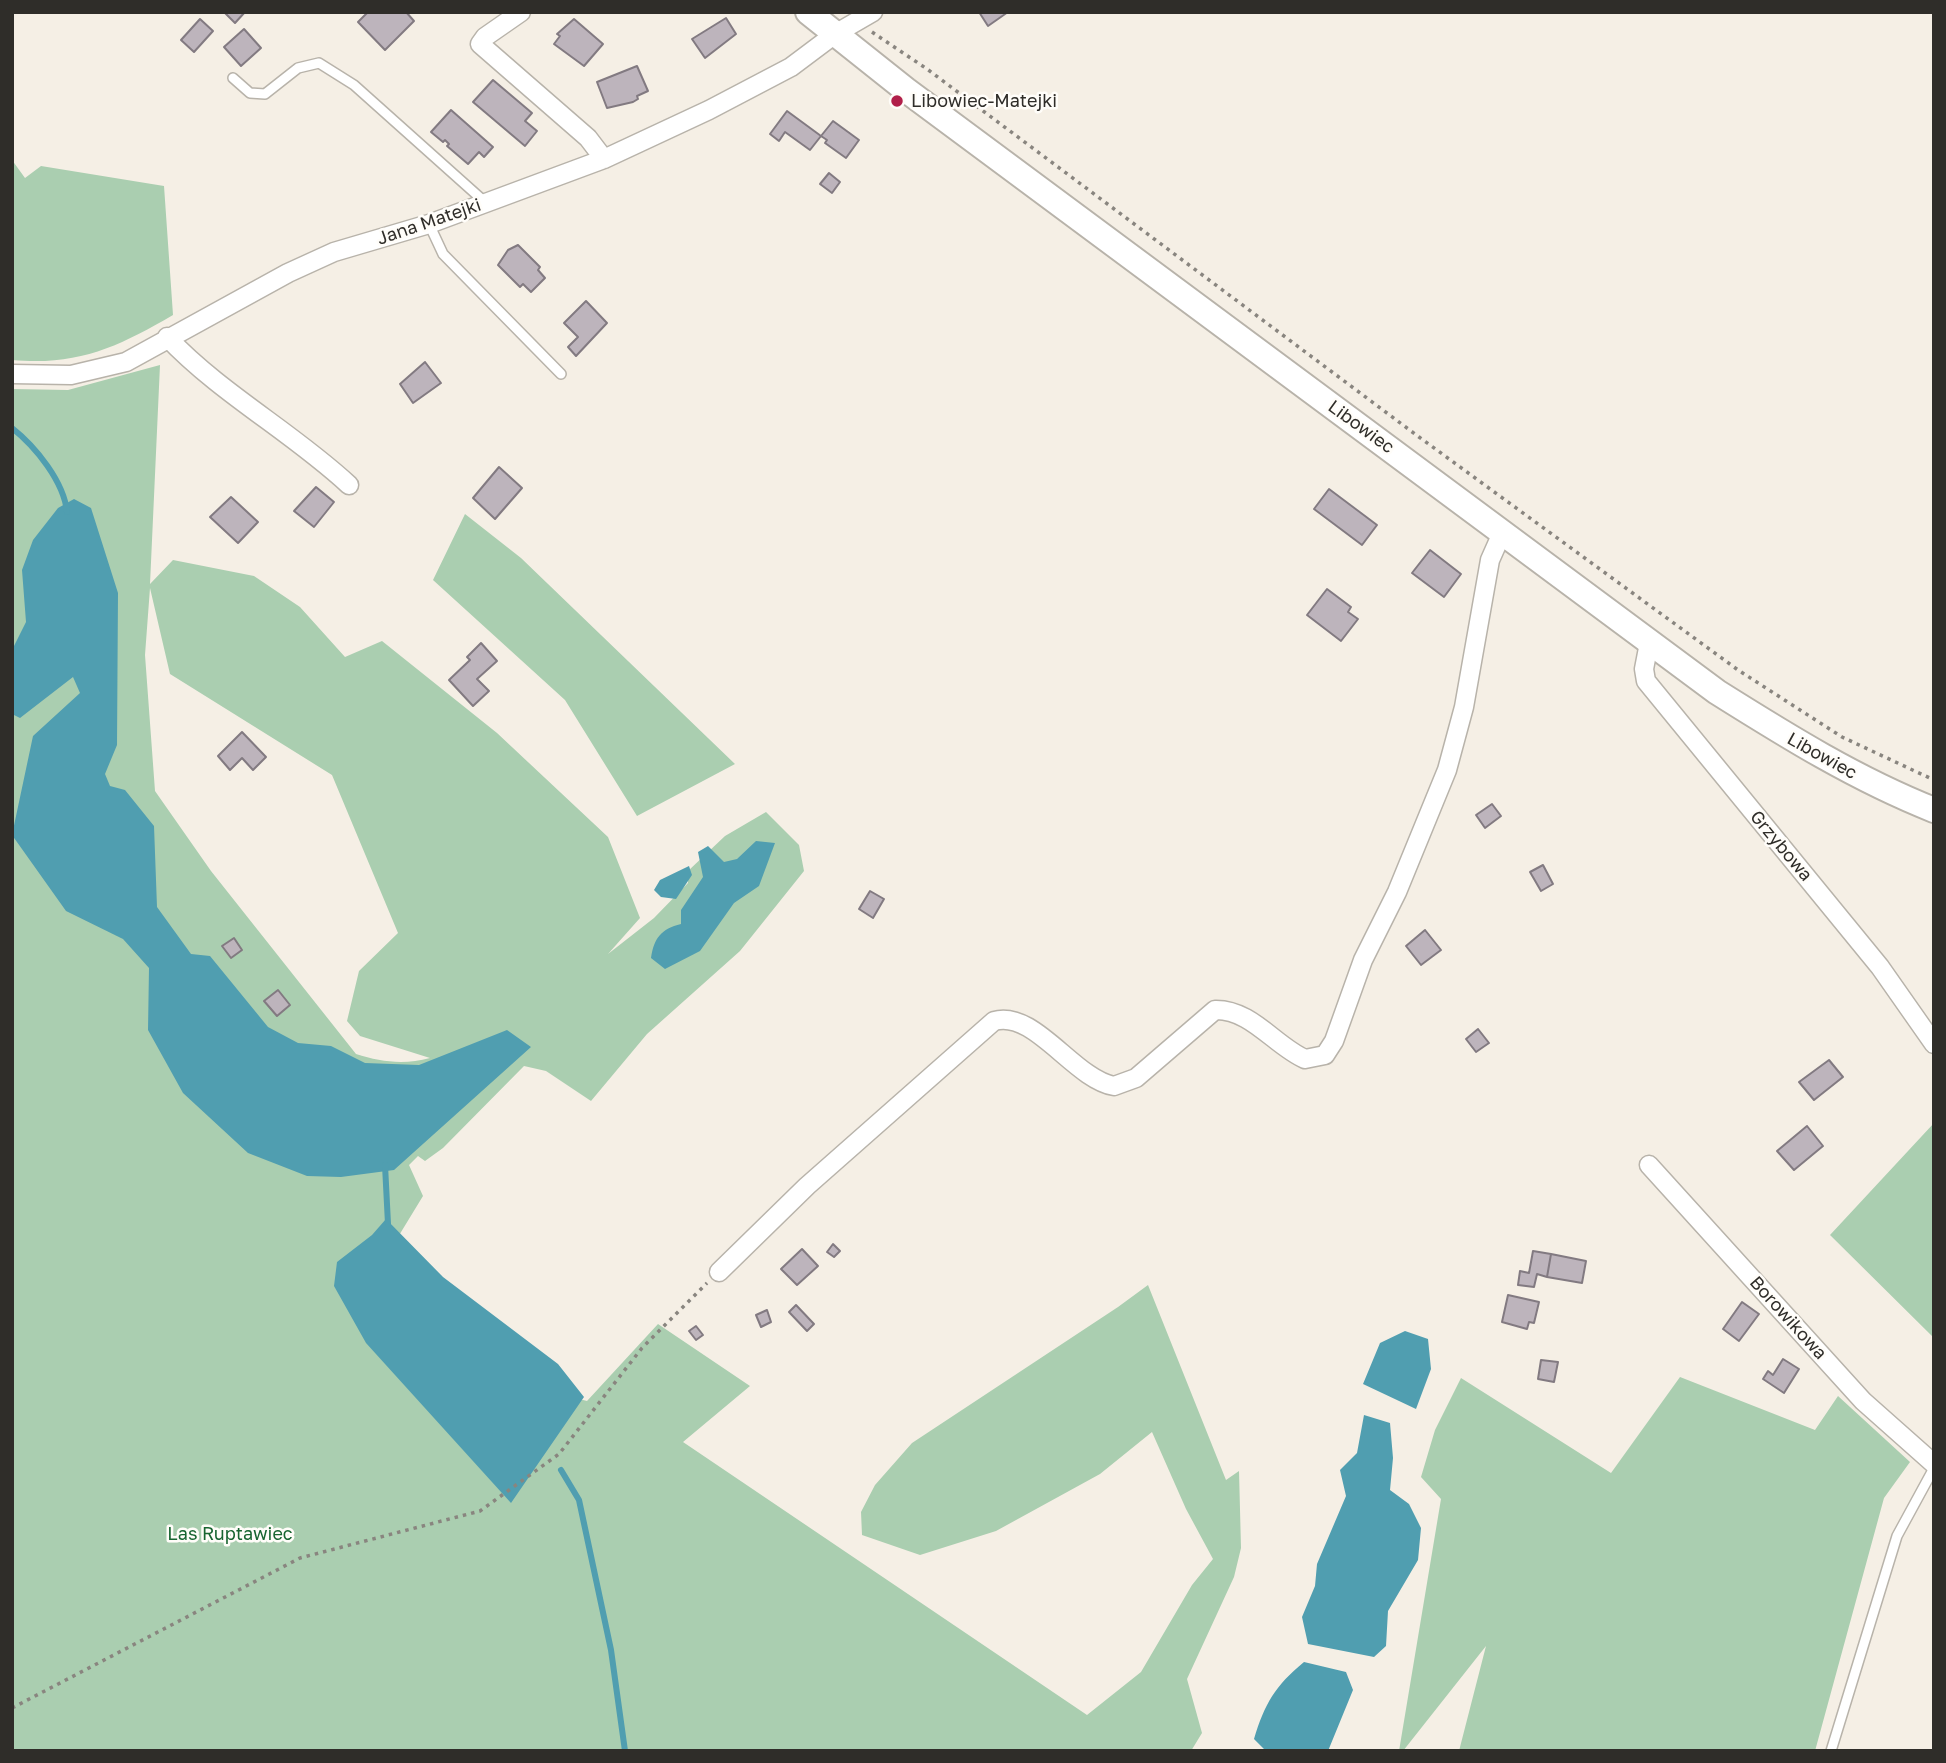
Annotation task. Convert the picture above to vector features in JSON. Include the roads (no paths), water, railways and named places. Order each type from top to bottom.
[{"type":"street","points":[[521,12],[485,37],[480,44],[588,138],[604,159]]},
{"type":"street","name":"Libowiec","points":[[808,12],[846,28],[917,99],[1717,692],[1802,746],[1887,792],[1934,810]]},
{"type":"street","name":"Jana Matejki","points":[[12,374],[71,375],[125,362],[288,273],[334,252],[429,224],[604,159],[709,110],[791,66],[873,12]]},
{"type":"street","points":[[167,337],[188,359],[324,462],[349,485]]},
{"type":"street","points":[[719,1272],[807,1186],[994,1021],[1003,1019],[1018,1022],[1100,1082],[1114,1086],[1136,1078],[1215,1010],[1227,1010],[1247,1019],[1289,1051],[1306,1059],[1325,1055],[1334,1041],[1363,960],[1397,892],[1447,770],[1464,707],[1490,560],[1502,533]]},
{"type":"street","name":"Grzybowa","points":[[1649,643],[1644,669],[1647,681],[1880,967],[1934,1044]]},
{"type":"street","name":"Borowikowa","points":[[1649,1166],[1863,1401],[1934,1466]]},
{"type":"lane","points":[[233,78],[250,93],[265,94],[298,68],[319,63],[354,85],[486,203]]},
{"type":"lane","points":[[429,224],[443,254],[561,373]]},
{"type":"lane","points":[[1831,1751],[1898,1536],[1934,1466]]},
{"type":"water","points":[[74,499],[91,508],[118,593],[117,745],[105,774],[110,786],[125,790],[154,826],[157,907],[191,954],[210,956],[268,1027],[298,1043],[331,1046],[365,1063],[419,1065],[507,1030],[531,1047],[394,1170],[341,1177],[307,1176],[248,1153],[183,1093],[148,1030],[149,968],[123,939],[66,911],[12,835],[33,736],[80,693],[73,677],[20,718],[12,714],[12,650],[26,622],[22,570],[33,540],[58,508]]},
{"type":"water","points":[[756,841],[775,843],[759,886],[734,903],[700,951],[665,969],[651,958],[660,935],[681,924],[681,910],[703,877],[698,852],[708,846],[724,862],[737,859]]},
{"type":"water","points":[[689,866],[692,875],[676,899],[661,897],[654,890],[660,880]]},
{"type":"water","points":[[386,1219],[443,1277],[558,1364],[584,1397],[511,1503],[366,1343],[334,1286],[337,1262],[372,1235]]},
{"type":"water","points":[[1405,1331],[1428,1339],[1431,1369],[1416,1409],[1363,1384],[1380,1343]]},
{"type":"water","points":[[1364,1415],[1390,1423],[1393,1458],[1390,1490],[1409,1504],[1421,1528],[1418,1560],[1388,1611],[1386,1646],[1374,1657],[1308,1644],[1302,1617],[1315,1586],[1317,1564],[1346,1496],[1340,1470],[1357,1453]]},
{"type":"water","points":[[1304,1662],[1346,1672],[1353,1690],[1328,1751],[1266,1751],[1254,1739],[1262,1715],[1278,1687]]},
{"type":"waterway","points":[[12,428],[30,445],[55,477],[67,512]]},
{"type":"waterway","points":[[385,1165],[388,1224]]},
{"type":"waterway","points":[[561,1470],[579,1500],[611,1650],[625,1751]]},
{"type":"place","name":"Libowiec-Matejki","points":[[897,101]]},
{"type":"park label","name":"Las Ruptawiec","points":[[230,1534]]}]
